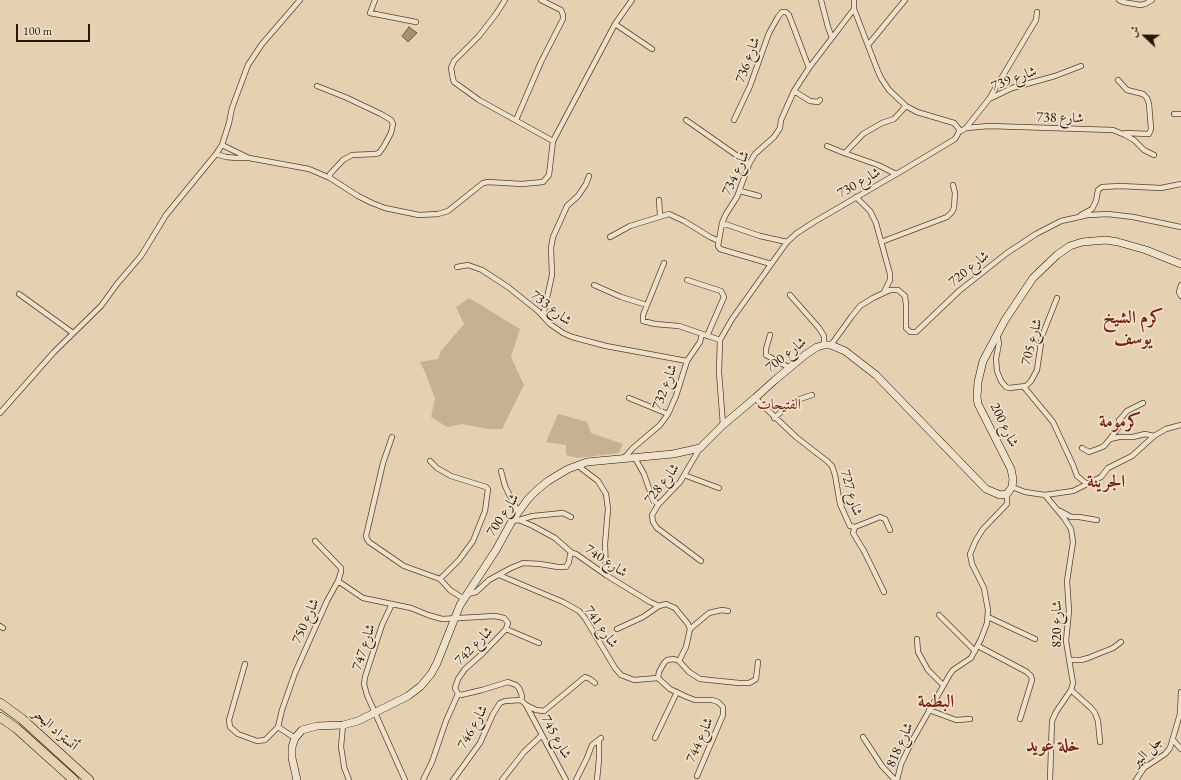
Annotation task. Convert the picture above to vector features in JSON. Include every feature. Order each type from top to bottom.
[{"type":"highway","name":"أتستراد البحر","points":[[0,703],[22,719],[88,780]]},
{"type":"highway","name":"أتستراد البحر","points":[[0,717],[26,737],[74,780]]},
{"type":"main road","name":"شارع 200","points":[[1012,487],[1013,479],[1011,469],[978,404],[978,382],[983,361],[997,334],[1033,278],[1057,255],[1070,246],[1082,242],[1106,240],[1118,242],[1146,250],[1181,264]]},
{"type":"main road","name":"شارع 700","points":[[294,738],[302,730],[317,726],[342,725],[358,721],[408,696],[421,686],[431,674],[437,663],[455,618],[466,596],[528,499],[548,481],[577,465],[594,461],[672,454],[700,448],[723,425],[790,368],[817,347],[827,345]]},
{"type":"main road","points":[[827,345],[845,351],[876,375],[986,489],[1000,495],[1007,494],[1012,487]]},
{"type":"main road","points":[[294,738],[292,758],[297,780]]},
{"type":"street","points":[[0,413],[54,352],[101,306],[117,284],[141,256],[166,215],[216,154],[222,145],[232,108],[248,65],[262,44],[300,0]]},
{"type":"street","points":[[375,0],[370,13],[416,22]]},
{"type":"street","points":[[505,0],[479,36],[454,61],[451,68],[454,82],[478,100],[553,141]]},
{"type":"street","points":[[516,120],[541,62],[563,19],[561,10],[540,0]]},
{"type":"street","points":[[216,154],[236,158],[249,158],[310,169],[330,178],[358,196],[385,208],[418,215],[438,214],[448,210],[458,204],[483,183],[522,184],[543,182],[549,175],[553,141],[615,24],[632,0]]},
{"type":"street","points":[[821,0],[832,38]]},
{"type":"street","points":[[854,0],[854,9],[881,78],[889,90],[906,106],[917,112],[954,123],[959,129],[959,132]]},
{"type":"street","points":[[868,45],[905,0]]},
{"type":"street","points":[[1120,0],[1130,4],[1145,4],[1152,0]]},
{"type":"street","name":"شارع 734","points":[[719,240],[722,223],[726,214],[737,198],[749,164],[755,154],[774,137],[780,128],[781,120],[794,91],[809,68],[854,9]]},
{"type":"street","name":"شارع 736","points":[[734,120],[750,86],[772,27],[780,14],[786,12],[791,18],[809,68]]},
{"type":"street","points":[[989,99],[1030,32],[1036,20],[1037,12]]},
{"type":"street","points":[[615,24],[652,49]]},
{"type":"street","name":"شارع 739","points":[[966,128],[989,99],[1012,88],[1055,76],[1081,66]]},
{"type":"street","points":[[1118,80],[1128,90],[1143,94],[1147,98],[1149,104],[1151,129],[1149,134],[1121,133]]},
{"type":"street","points":[[317,86],[381,114],[391,120],[393,124],[391,133],[379,153],[352,155],[343,160],[330,174],[330,178]]},
{"type":"street","points":[[794,91],[810,101],[818,102],[820,100]]},
{"type":"street","points":[[845,153],[863,134],[882,123],[894,119],[906,106]]},
{"type":"street","points":[[1174,114],[1181,114]]},
{"type":"street","points":[[686,120],[749,164]]},
{"type":"street","name":"شارع 738","points":[[959,132],[966,128],[989,126],[1110,130],[1121,133],[1136,141],[1144,150],[1154,155]]},
{"type":"street","name":"شارع 730","points":[[723,425],[719,372],[720,340],[732,319],[787,242],[797,233],[814,222],[955,138],[959,132]]},
{"type":"street","points":[[222,145],[249,158]]},
{"type":"street","points":[[827,146],[878,165],[896,174]]},
{"type":"street","points":[[335,169],[334,177],[337,182]]},
{"type":"street","points":[[543,316],[552,275],[551,240],[567,206],[578,196],[586,184],[589,176]]},
{"type":"street","points":[[1072,218],[1092,209],[1096,201],[1098,190],[1102,187],[1120,186],[1161,188],[1181,184]]},
{"type":"street","points":[[881,242],[947,216],[952,212],[955,204],[953,185]]},
{"type":"street","points":[[740,191],[759,196]]},
{"type":"street","points":[[827,345],[860,306],[884,292],[889,284],[890,274],[873,216],[856,197]]},
{"type":"street","points":[[659,200],[660,216]]},
{"type":"street","points":[[610,237],[630,226],[669,214],[675,216],[702,233],[719,240],[718,246],[723,250],[771,264]]},
{"type":"street","name":"شارع 720","points":[[884,292],[894,290],[902,293],[906,301],[906,328],[910,332],[916,332],[959,291],[1006,253],[1050,226],[1072,218],[1100,214],[1117,215],[1181,228]]},
{"type":"street","points":[[722,223],[760,236],[787,242]]},
{"type":"street","points":[[664,263],[642,319],[646,323],[674,325],[720,340]]},
{"type":"street","name":"شارع 733","points":[[457,266],[468,265],[482,270],[508,287],[543,316],[550,324],[572,337],[606,346],[687,361]]},
{"type":"street","name":"شارع 732","points":[[624,458],[633,448],[660,425],[668,414],[676,396],[687,361],[705,335],[724,297],[720,292],[687,280]]},
{"type":"street","points":[[594,285],[620,297],[647,305]]},
{"type":"street","points":[[1181,285],[1179,292],[1181,296]]},
{"type":"street","points":[[20,294],[73,333]]},
{"type":"street","points":[[790,295],[819,328],[827,345]]},
{"type":"street","name":"شارع 705","points":[[1024,387],[1031,381],[1037,370],[1042,336],[1057,298]]},
{"type":"street","points":[[997,334],[999,343],[996,359],[998,376],[1006,387],[1024,387],[1053,422],[1074,465],[1076,473],[1081,480],[1087,484]]},
{"type":"street","points":[[770,335],[766,355],[790,368]]},
{"type":"street","points":[[774,418],[794,402],[812,396]]},
{"type":"street","points":[[629,398],[668,414]]},
{"type":"street","name":"شارع 727","points":[[755,398],[774,418],[832,466],[840,504],[850,526],[855,527],[853,533],[864,551],[884,592]]},
{"type":"street","points":[[1082,448],[1089,452],[1104,446],[1118,428],[1122,416],[1127,411],[1143,403]]},
{"type":"street","points":[[1012,487],[1024,492],[1045,495],[1073,490],[1101,477],[1108,468],[1132,456],[1154,436],[1166,429],[1181,424]]},
{"type":"street","points":[[1110,439],[1145,434],[1154,436]]},
{"type":"street","points":[[392,437],[383,463],[366,538],[369,542],[404,566],[440,579],[450,590],[466,596]]},
{"type":"street","name":"شارع 728","points":[[700,448],[684,475],[673,490],[658,505],[652,515],[653,522],[657,528],[701,560]]},
{"type":"street","points":[[635,458],[644,474],[652,497],[658,505]]},
{"type":"street","points":[[430,461],[437,468],[451,476],[486,487],[488,489],[485,511],[473,541],[459,560],[440,579]]},
{"type":"street","points":[[577,465],[598,481],[606,494],[608,510],[605,544],[606,575]]},
{"type":"street","points":[[501,471],[516,518],[549,535],[572,552]]},
{"type":"street","points":[[684,475],[719,488]]},
{"type":"street","name":"شارع 818","points":[[896,780],[905,755],[943,685],[953,670],[966,662],[977,649],[988,617],[984,588],[972,564],[970,554],[983,529],[1007,504],[1007,494]]},
{"type":"street","name":"شارع 820","points":[[1045,495],[1064,518],[1072,535],[1072,550],[1067,581],[1069,611],[1066,641],[1073,677],[1071,690]]},
{"type":"street","points":[[1057,508],[1072,517],[1096,520]]},
{"type":"street","points":[[516,518],[563,513],[571,517]]},
{"type":"street","points":[[855,527],[880,517],[885,519],[890,530]]},
{"type":"street","points":[[315,541],[341,568],[338,581],[363,598],[411,608],[442,619],[455,618]]},
{"type":"street","name":"شارع 740","points":[[466,596],[480,590],[489,580],[523,563],[535,563],[564,568],[568,564],[572,552],[606,575],[659,606],[666,604],[675,608],[690,629]]},
{"type":"street","name":"شارع 741","points":[[499,575],[563,602],[579,611],[621,675],[634,680],[658,678]]},
{"type":"street","name":"شارع 750","points":[[278,727],[287,693],[295,673],[324,607],[338,581]]},
{"type":"street","name":"شارع 747","points":[[392,604],[382,625],[365,677],[365,692],[405,780]]},
{"type":"street","points":[[617,629],[643,617],[659,606]]},
{"type":"street","points":[[679,661],[688,642],[690,629],[709,613],[722,610],[728,611]]},
{"type":"street","points":[[939,615],[977,649],[1027,672],[1031,676],[1032,680],[1020,719]]},
{"type":"street","name":"شارع 742","points":[[423,780],[432,762],[446,721],[458,694],[455,688],[458,679],[462,672],[506,629],[508,623],[507,620],[495,616],[455,618]]},
{"type":"street","points":[[988,617],[1035,639]]},
{"type":"street","points":[[506,629],[539,643]]},
{"type":"street","points":[[917,639],[918,652],[928,670],[943,685]]},
{"type":"street","points":[[1069,660],[1081,660],[1088,658],[1113,648],[1121,642]]},
{"type":"street","points":[[658,678],[661,666],[667,660],[674,659],[679,661],[689,672],[700,679],[749,683],[756,679],[758,662]]},
{"type":"street","points":[[245,664],[229,720],[230,727],[238,734],[257,741],[265,740],[278,727],[294,738]]},
{"type":"street","points":[[526,705],[536,710],[544,711],[585,677],[595,683]]},
{"type":"street","name":"شارع 744","points":[[658,678],[670,689],[695,700],[712,700],[718,702],[724,710],[697,776]]},
{"type":"street","name":"شارع 746","points":[[458,694],[461,695],[482,690],[508,682],[519,688],[522,696],[521,700],[526,705]]},
{"type":"street","points":[[1050,780],[1052,721],[1056,712],[1071,690],[1091,708],[1095,714],[1098,721],[1100,742]]},
{"type":"street","points":[[655,738],[677,692]]},
{"type":"street","name":"جل البير","points":[[1136,780],[1144,768],[1168,751],[1173,740],[1180,714],[1181,692]]},
{"type":"street","name":"شارع 746","points":[[453,780],[483,737],[496,708],[505,701],[521,700]]},
{"type":"street","name":"شارع 745","points":[[526,705],[566,780]]},
{"type":"street","points":[[929,710],[956,720],[970,719]]},
{"type":"street","points":[[342,725],[341,747],[344,766],[349,780]]},
{"type":"street","points":[[502,780],[524,752],[542,735]]},
{"type":"street","points":[[863,737],[882,766],[896,780]]},
{"type":"street","points":[[576,780],[592,745],[600,739],[597,780]]},
{"type":"street","points":[[1173,740],[1181,749]]},
{"type":"shaded area","points":[[409,27],[417,33],[408,42],[402,36]]},
{"type":"shaded area","points":[[469,298],[520,329],[511,357],[524,385],[502,429],[488,429],[462,424],[447,427],[431,417],[435,398],[420,362],[438,359],[441,351],[464,324],[456,307]]},
{"type":"shaded area","points":[[558,414],[587,422],[591,433],[623,444],[619,453],[578,458],[566,455],[566,445],[546,442]]},
{"type":"district","name":"كرم الشيخ يوسف","points":[[1133,328]]},
{"type":"district","name":"الفتيحات","points":[[779,405]]},
{"type":"district","name":"كرمومة","points":[[1120,422]]},
{"type":"district","name":"الجرينة","points":[[1106,482]]},
{"type":"district","name":"البطمة","points":[[936,702]]},
{"type":"district","name":"خلة عويد","points":[[1053,746]]}]
